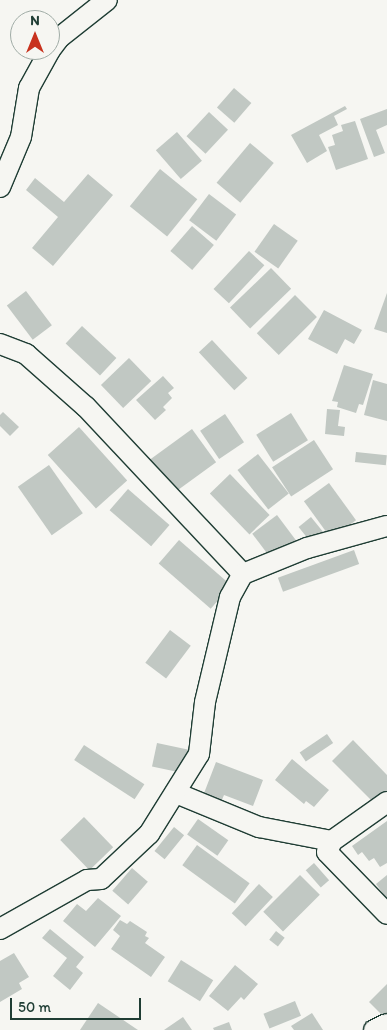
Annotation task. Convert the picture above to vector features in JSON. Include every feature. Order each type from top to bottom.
[{"type":"street","points":[[60,37],[97,4]]},
{"type":"street","points":[[0,188],[21,137],[29,88],[44,60]]},
{"type":"street","points":[[0,344],[26,354],[86,407],[243,574]]},
{"type":"street","points":[[0,929],[87,880],[101,879],[149,834],[199,754],[205,702],[230,597],[243,574],[307,548],[383,532]]},
{"type":"street","points":[[176,793],[259,827],[332,840]]},
{"type":"street","points":[[387,802],[332,840],[327,852],[387,914]]},
{"type":"street","points":[[374,1030],[387,1024]]},
{"type":"building","points":[[234,88],[251,103],[234,123],[217,108]]},
{"type":"building","points":[[345,106],[347,109],[334,116],[338,125],[319,135],[327,151],[307,163],[291,135]]},
{"type":"building","points":[[387,109],[387,125],[376,130],[385,153],[374,157],[360,119]]},
{"type":"building","points":[[209,112],[228,130],[206,154],[186,136]]},
{"type":"building","points":[[355,121],[368,159],[336,170],[328,147],[335,145],[332,135],[343,131],[341,125]]},
{"type":"building","points":[[177,132],[202,161],[181,179],[156,150]]},
{"type":"building","points":[[250,143],[274,163],[240,203],[217,183]]},
{"type":"building","points":[[160,169],[197,199],[167,237],[130,206]]},
{"type":"building","points":[[88,174],[113,195],[53,266],[32,248],[58,217],[26,190],[35,178],[64,202]]},
{"type":"building","points":[[209,194],[236,214],[216,241],[189,220]]},
{"type":"building","points":[[274,224],[298,241],[278,268],[254,252]]},
{"type":"building","points":[[192,226],[214,245],[192,270],[170,251]]},
{"type":"building","points":[[249,251],[264,265],[229,303],[214,289]]},
{"type":"building","points":[[271,268],[291,289],[250,328],[230,308]]},
{"type":"building","points":[[26,291],[52,325],[33,340],[7,305]]},
{"type":"building","points":[[387,293],[387,333],[374,329]]},
{"type":"building","points":[[295,295],[317,317],[279,355],[257,333]]},
{"type":"building","points":[[324,310],[362,330],[354,344],[345,339],[337,354],[308,339]]},
{"type":"building","points":[[82,326],[116,358],[100,376],[66,344]]},
{"type":"building","points":[[212,340],[247,378],[234,390],[199,352]]},
{"type":"building","points":[[129,358],[151,381],[123,408],[101,385]]},
{"type":"building","points":[[344,365],[373,374],[363,405],[359,404],[356,413],[337,407],[338,402],[332,401]]},
{"type":"building","points":[[163,376],[174,388],[168,393],[172,398],[163,407],[166,410],[155,420],[136,400]]},
{"type":"building","points":[[373,380],[387,384],[387,421],[364,415]]},
{"type":"building","points":[[327,409],[340,410],[338,426],[345,427],[344,436],[325,434]]},
{"type":"building","points":[[3,412],[19,427],[10,436],[0,426],[0,415]]},
{"type":"building","points":[[291,413],[308,440],[273,462],[256,435]]},
{"type":"building","points":[[225,414],[244,442],[219,459],[200,431]]},
{"type":"building","points":[[79,427],[127,481],[96,509],[48,455]]},
{"type":"building","points":[[192,429],[216,462],[172,494],[148,461]]},
{"type":"building","points":[[314,440],[333,469],[291,497],[272,467]]},
{"type":"building","points":[[356,452],[387,455],[386,465],[355,462]]},
{"type":"building","points":[[258,454],[289,493],[268,509],[238,470]]},
{"type":"building","points":[[49,465],[83,513],[52,535],[18,487]]},
{"type":"building","points":[[230,474],[270,515],[249,534],[210,493]]},
{"type":"building","points":[[329,483],[356,520],[331,538],[304,501]]},
{"type":"building","points":[[128,489],[170,525],[151,546],[110,510]]},
{"type":"building","points":[[277,515],[297,542],[273,561],[252,534]]},
{"type":"building","points":[[311,517],[325,534],[312,544],[299,527]]},
{"type":"building","points":[[179,540],[231,585],[211,609],[159,563]]},
{"type":"building","points":[[354,550],[359,564],[283,592],[278,578]]},
{"type":"building","points":[[170,630],[191,646],[166,678],[145,663]]},
{"type":"building","points":[[327,734],[333,743],[306,762],[300,752]]},
{"type":"building","points":[[353,740],[387,775],[387,791],[374,803],[332,761]]},
{"type":"building","points":[[157,743],[191,750],[186,774],[152,766]]},
{"type":"building","points":[[84,745],[144,784],[135,799],[74,760]]},
{"type":"building","points":[[292,759],[329,790],[314,807],[306,801],[304,804],[275,780]]},
{"type":"building","points":[[216,762],[263,780],[253,806],[224,795],[219,807],[201,801]]},
{"type":"building","points":[[84,817],[113,847],[89,870],[60,840]]},
{"type":"building","points":[[198,819],[228,840],[217,856],[187,835]]},
{"type":"building","points":[[387,821],[387,863],[380,867],[374,858],[369,861],[362,852],[358,855],[352,846]]},
{"type":"building","points":[[174,827],[184,835],[165,859],[154,851]]},
{"type":"building","points":[[197,845],[250,883],[235,903],[182,865]]},
{"type":"building","points":[[314,863],[329,880],[321,888],[306,870]]},
{"type":"building","points":[[132,868],[148,882],[128,904],[112,891]]},
{"type":"building","points":[[300,875],[320,895],[283,932],[263,912]]},
{"type":"building","points":[[387,875],[387,899],[376,884]]},
{"type":"building","points":[[259,884],[273,897],[246,926],[232,913]]},
{"type":"building","points":[[98,898],[121,916],[95,947],[63,921],[77,904],[86,911]]},
{"type":"building","points":[[120,920],[127,924],[130,921],[147,932],[145,936],[149,938],[145,943],[165,957],[151,977],[111,949],[120,936],[113,930]]},
{"type":"building","points":[[50,929],[84,957],[76,967],[83,973],[70,990],[53,976],[67,958],[42,938]]},
{"type":"building","points":[[276,931],[285,938],[278,946],[269,940]]},
{"type":"building","points":[[14,953],[29,977],[19,983],[22,989],[0,1002],[0,961]]},
{"type":"building","points":[[181,960],[213,980],[200,1001],[168,981]]},
{"type":"building","points":[[235,965],[258,984],[244,1000],[241,997],[228,1011],[209,996]]},
{"type":"building","points":[[387,984],[387,1020],[369,1002]]},
{"type":"building","points":[[295,1001],[301,1016],[269,1029],[263,1014]]},
{"type":"building","points":[[98,1003],[138,1030],[80,1030]]},
{"type":"building","points":[[312,1013],[323,1030],[294,1030],[291,1026]]},
{"type":"building","points":[[183,1017],[192,1030],[164,1030]]},
{"type":"building","points":[[229,1022],[232,1030],[214,1030],[213,1028]]}]
